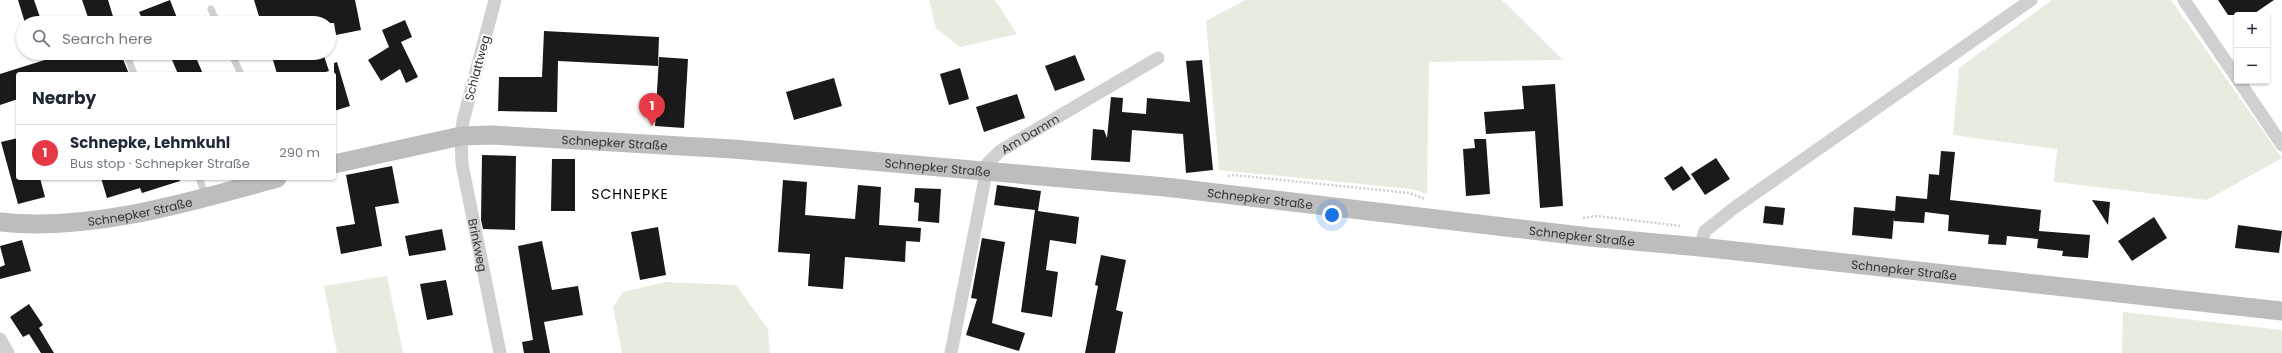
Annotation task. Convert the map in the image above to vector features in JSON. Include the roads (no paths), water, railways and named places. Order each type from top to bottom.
[{"type":"main road","name":"Schnepker Straße","points":[[336,164],[461,136],[492,135],[732,149],[1165,187],[1590,237],[1700,247],[2282,312]]},
{"type":"main road","name":"Schnepker Straße","points":[[0,222],[54,223],[90,220],[145,211],[206,198],[270,180]]},
{"type":"street","name":"Schlattweg","points":[[461,136],[494,0]]},
{"type":"street","points":[[1700,247],[1705,231],[1734,208],[2031,0]]},
{"type":"street","points":[[2184,0],[2234,74]]},
{"type":"street","name":"Am Damm","points":[[951,353],[985,170],[990,160],[1000,151],[1158,58]]},
{"type":"street","points":[[2241,84],[2282,145]]},
{"type":"street","name":"Brinkweg","points":[[461,136],[462,164],[500,353]]},
{"type":"street","points":[[0,339],[8,353]]},
{"type":"lane","points":[[211,9],[214,16]]},
{"type":"lane","points":[[129,60],[133,72]]},
{"type":"lane","points":[[234,60],[240,72]]},
{"type":"lane","points":[[200,180],[206,198]]},
{"type":"place","name":"Schnepke, Lehmkuhl","points":[[652,126]]},
{"type":"district","name":"SCHNEPKE","points":[[630,194]]}]
